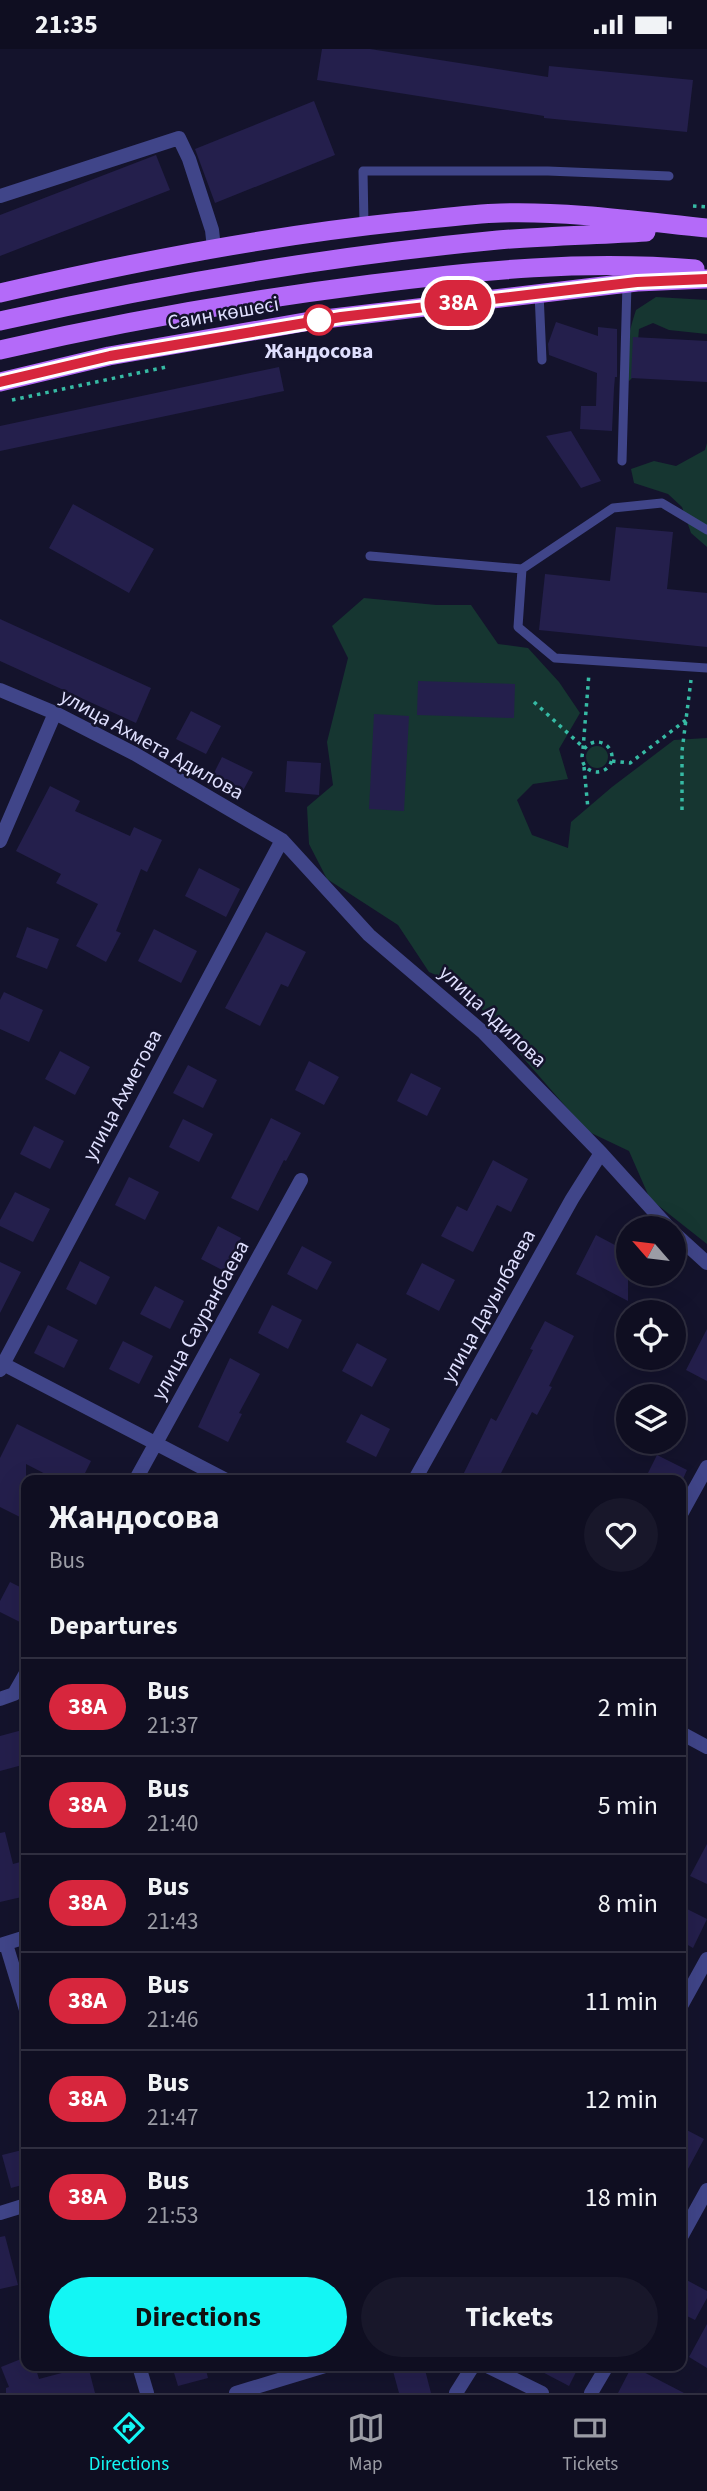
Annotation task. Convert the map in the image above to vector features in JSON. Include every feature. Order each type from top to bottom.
[{"type":"main road","name":"Саин көшесі","points":[[0,293],[214,248],[364,225],[499,213],[542,212],[707,228]]},
{"type":"main road","name":"Саин көшесі","points":[[0,321],[128,293],[385,253],[500,240],[707,228]]},
{"type":"main road","name":"Саин көшесі","points":[[0,350],[104,325],[254,299],[490,270],[634,264],[707,270]]},
{"type":"main road","name":"Саин көшесі","points":[[0,382],[110,356],[261,329],[391,310],[627,283],[707,279]]},
{"type":"street","points":[[0,196],[178,138],[189,159],[212,230],[214,248]]},
{"type":"street","name":"улица Ахмета Адилова","points":[[0,690],[55,713],[135,754],[282,840]]},
{"type":"street","points":[[0,841],[55,713]]},
{"type":"street","name":"улица Адилова","points":[[282,840],[369,935],[484,1033],[658,1216]]},
{"type":"street","name":"улица Ахметова","points":[[2,1367],[282,840]]},
{"type":"street","name":"улица Дауылбаева","points":[[417,1475],[572,1199],[601,1153]]},
{"type":"street","name":"улица Сауранбаева","points":[[138,1475],[301,1180]]},
{"type":"street","points":[[686,1244],[707,1263]]},
{"type":"street","points":[[2,1367],[157,1442],[217,1475]]},
{"type":"street","points":[[686,1505],[707,1467]]},
{"type":"street","points":[[0,1699],[14,1694],[21,1682]]},
{"type":"street","points":[[686,1736],[707,1747]]},
{"type":"street","points":[[21,1939],[3,1945],[21,1996]]},
{"type":"street","points":[[686,1997],[707,1959]]},
{"type":"street","points":[[686,2228],[707,2190]]},
{"type":"street","points":[[0,2213],[21,2207]]},
{"type":"street","points":[[140,2371],[147,2393]]},
{"type":"street","points":[[236,2393],[309,2371]]},
{"type":"street","points":[[456,2393],[470,2371]]},
{"type":"street","points":[[497,2371],[542,2393]]},
{"type":"street","points":[[592,2393],[604,2371]]},
{"type":"lane","points":[[364,225],[363,171],[548,171],[669,176]]},
{"type":"lane","points":[[622,461],[627,283]]},
{"type":"lane","points":[[539,293],[542,360]]},
{"type":"lane","points":[[370,557],[522,569],[613,508],[662,503],[707,530]]},
{"type":"lane","points":[[522,569],[518,627],[555,659],[707,668]]},
{"type":"path","points":[[0,403],[175,365]]},
{"type":"path","points":[[588,809],[582,755],[590,661]]},
{"type":"path","points":[[682,810],[682,751],[693,667]]},
{"type":"path","points":[[534,702],[583,747]]},
{"type":"path","points":[[612,761],[630,764],[688,719]]},
{"type":"path","points":[[582,755],[590,743],[600,742],[612,751],[612,761],[602,772],[592,771],[584,765]]},
{"type":"green space","points":[[656,297],[707,300],[707,334],[669,330],[653,323],[639,329],[635,375],[629,381],[626,354],[636,310]]},
{"type":"green space","points":[[707,443],[707,547],[691,533],[682,507],[668,494],[634,483],[631,469],[654,461],[676,466],[705,450]]},
{"type":"green space","points":[[364,598],[436,605],[471,605],[498,644],[528,648],[559,682],[580,713],[559,749],[568,779],[533,784],[517,800],[532,835],[568,848],[571,822],[612,787],[674,740],[707,738],[707,1244],[686,1227],[686,1216],[672,1216],[650,1199],[629,1151],[587,1131],[484,1013],[471,990],[429,972],[398,925],[327,879],[309,844],[307,807],[333,785],[327,742],[348,658],[332,626]]},
{"type":"green space","points":[[597,746],[605,749],[608,757],[605,765],[597,768],[589,765],[586,757],[589,749]]},
{"type":"building","points":[[322,49],[370,49],[548,77],[549,66],[693,80],[687,132],[544,118],[317,80]]},
{"type":"building","points":[[314,101],[335,155],[215,203],[195,149]]},
{"type":"building","points":[[156,155],[170,190],[0,256],[0,215]]},
{"type":"building","points":[[556,322],[598,336],[598,327],[617,329],[617,377],[612,431],[580,429],[581,406],[596,406],[597,373],[549,355],[548,344]]},
{"type":"building","points":[[633,337],[707,341],[707,382],[631,378]]},
{"type":"building","points":[[279,367],[284,391],[0,451],[0,426]]},
{"type":"building","points":[[571,431],[601,481],[581,488],[546,436]]},
{"type":"building","points":[[73,504],[154,549],[129,593],[49,548]]},
{"type":"building","points":[[616,527],[673,532],[667,589],[707,593],[707,647],[539,630],[545,574],[610,581]]},
{"type":"building","points":[[0,619],[151,688],[136,723],[0,661]]},
{"type":"building","points":[[418,681],[515,684],[514,718],[417,715]]},
{"type":"building","points":[[191,711],[221,726],[206,754],[176,739]]},
{"type":"building","points":[[374,714],[409,716],[404,811],[369,809]]},
{"type":"building","points":[[222,757],[253,772],[238,800],[208,785]]},
{"type":"building","points":[[287,761],[321,763],[319,795],[285,792]]},
{"type":"building","points":[[50,786],[80,801],[75,811],[130,836],[134,827],[162,840],[147,872],[141,869],[116,931],[121,933],[106,962],[76,946],[98,904],[56,883],[61,874],[16,851]]},
{"type":"building","points":[[199,868],[240,889],[226,917],[185,896]]},
{"type":"building","points":[[27,927],[59,939],[47,969],[16,957]]},
{"type":"building","points":[[154,929],[197,951],[181,983],[138,961]]},
{"type":"building","points":[[266,932],[306,952],[288,987],[281,984],[260,1026],[225,1008]]},
{"type":"building","points":[[4,992],[43,1010],[29,1042],[0,1029],[0,1000]]},
{"type":"building","points":[[60,1051],[90,1067],[75,1095],[45,1079]]},
{"type":"building","points":[[309,1061],[339,1077],[324,1105],[295,1090]]},
{"type":"building","points":[[188,1065],[217,1080],[203,1108],[173,1093]]},
{"type":"building","points":[[411,1073],[441,1088],[427,1116],[397,1101]]},
{"type":"building","points":[[271,1118],[301,1133],[258,1211],[231,1198]]},
{"type":"building","points":[[183,1119],[213,1134],[199,1162],[169,1147]]},
{"type":"building","points":[[34,1126],[64,1141],[50,1169],[20,1154]]},
{"type":"building","points":[[493,1160],[528,1179],[511,1212],[497,1205],[473,1252],[441,1236],[457,1206],[467,1211]]},
{"type":"building","points":[[129,1177],[159,1192],[145,1220],[115,1205]]},
{"type":"building","points":[[15,1192],[50,1209],[33,1242],[0,1226],[0,1220]]},
{"type":"building","points":[[218,1226],[241,1238],[224,1271],[201,1259]]},
{"type":"building","points":[[596,1235],[616,1246],[616,1286],[628,1286],[628,1300],[626,1300],[576,1274]]},
{"type":"building","points":[[302,1246],[332,1262],[317,1290],[287,1274]]},
{"type":"building","points":[[80,1261],[110,1277],[96,1305],[66,1289]]},
{"type":"building","points":[[0,1262],[21,1272],[0,1313]]},
{"type":"building","points":[[422,1263],[455,1280],[439,1311],[406,1294]]},
{"type":"building","points":[[155,1286],[184,1301],[170,1329],[140,1314]]},
{"type":"building","points":[[272,1305],[302,1320],[288,1349],[258,1333]]},
{"type":"building","points":[[545,1321],[574,1336],[549,1386],[552,1387],[537,1415],[532,1412],[500,1475],[463,1475],[491,1418],[496,1421],[533,1350],[530,1349]]},
{"type":"building","points":[[48,1325],[78,1340],[64,1368],[34,1353]]},
{"type":"building","points":[[707,1329],[707,1381],[686,1370]]},
{"type":"building","points":[[123,1341],[153,1356],[139,1384],[109,1369]]},
{"type":"building","points":[[357,1343],[387,1359],[372,1387],[342,1371]]},
{"type":"building","points":[[230,1358],[260,1374],[239,1413],[242,1414],[228,1442],[198,1427]]},
{"type":"building","points":[[361,1414],[390,1429],[376,1457],[346,1442]]},
{"type":"building","points":[[17,1424],[91,1461],[84,1475],[47,1475],[26,1464],[26,1475],[21,1475],[21,1518],[0,1507],[0,1458]]},
{"type":"building","points":[[657,1455],[687,1470],[685,1475],[647,1475]]},
{"type":"building","points":[[10,1582],[21,1588],[21,1622],[0,1612],[0,1601]]},
{"type":"building","points":[[21,1730],[21,1765],[0,1771],[0,1736]]},
{"type":"building","points":[[5,1832],[13,1864],[21,1862],[21,1897],[0,1902],[0,1833]]},
{"type":"building","points":[[707,1844],[707,1884],[690,1876]]},
{"type":"building","points":[[686,1908],[707,1919],[693,1948],[686,1944]]},
{"type":"building","points":[[686,2130],[704,2139],[686,2173]]},
{"type":"building","points":[[21,2150],[21,2185],[11,2188],[2,2155]]},
{"type":"building","points":[[5,2236],[18,2285],[0,2289],[0,2237]]},
{"type":"building","points":[[686,2280],[707,2291],[707,2298],[695,2320],[686,2316]]},
{"type":"building","points":[[707,2324],[707,2368],[689,2357]]},
{"type":"building","points":[[21,2359],[21,2371],[37,2371],[39,2379],[69,2371],[89,2371],[95,2393],[6,2393],[6,2388],[9,2387],[1,2367]]},
{"type":"building","points":[[174,2371],[206,2371],[208,2378],[178,2386]]},
{"type":"building","points":[[393,2371],[425,2371],[431,2393],[399,2393]]},
{"type":"building","points":[[540,2371],[576,2371],[569,2386]]},
{"type":"building","points":[[629,2371],[642,2371],[684,2393],[618,2393]]},
{"type":"bus line","name":"38А","points":[[0,382],[110,356],[341,317],[637,282],[707,279]]},
{"type":"place","name":"Жандосова","points":[[319,320]]}]
